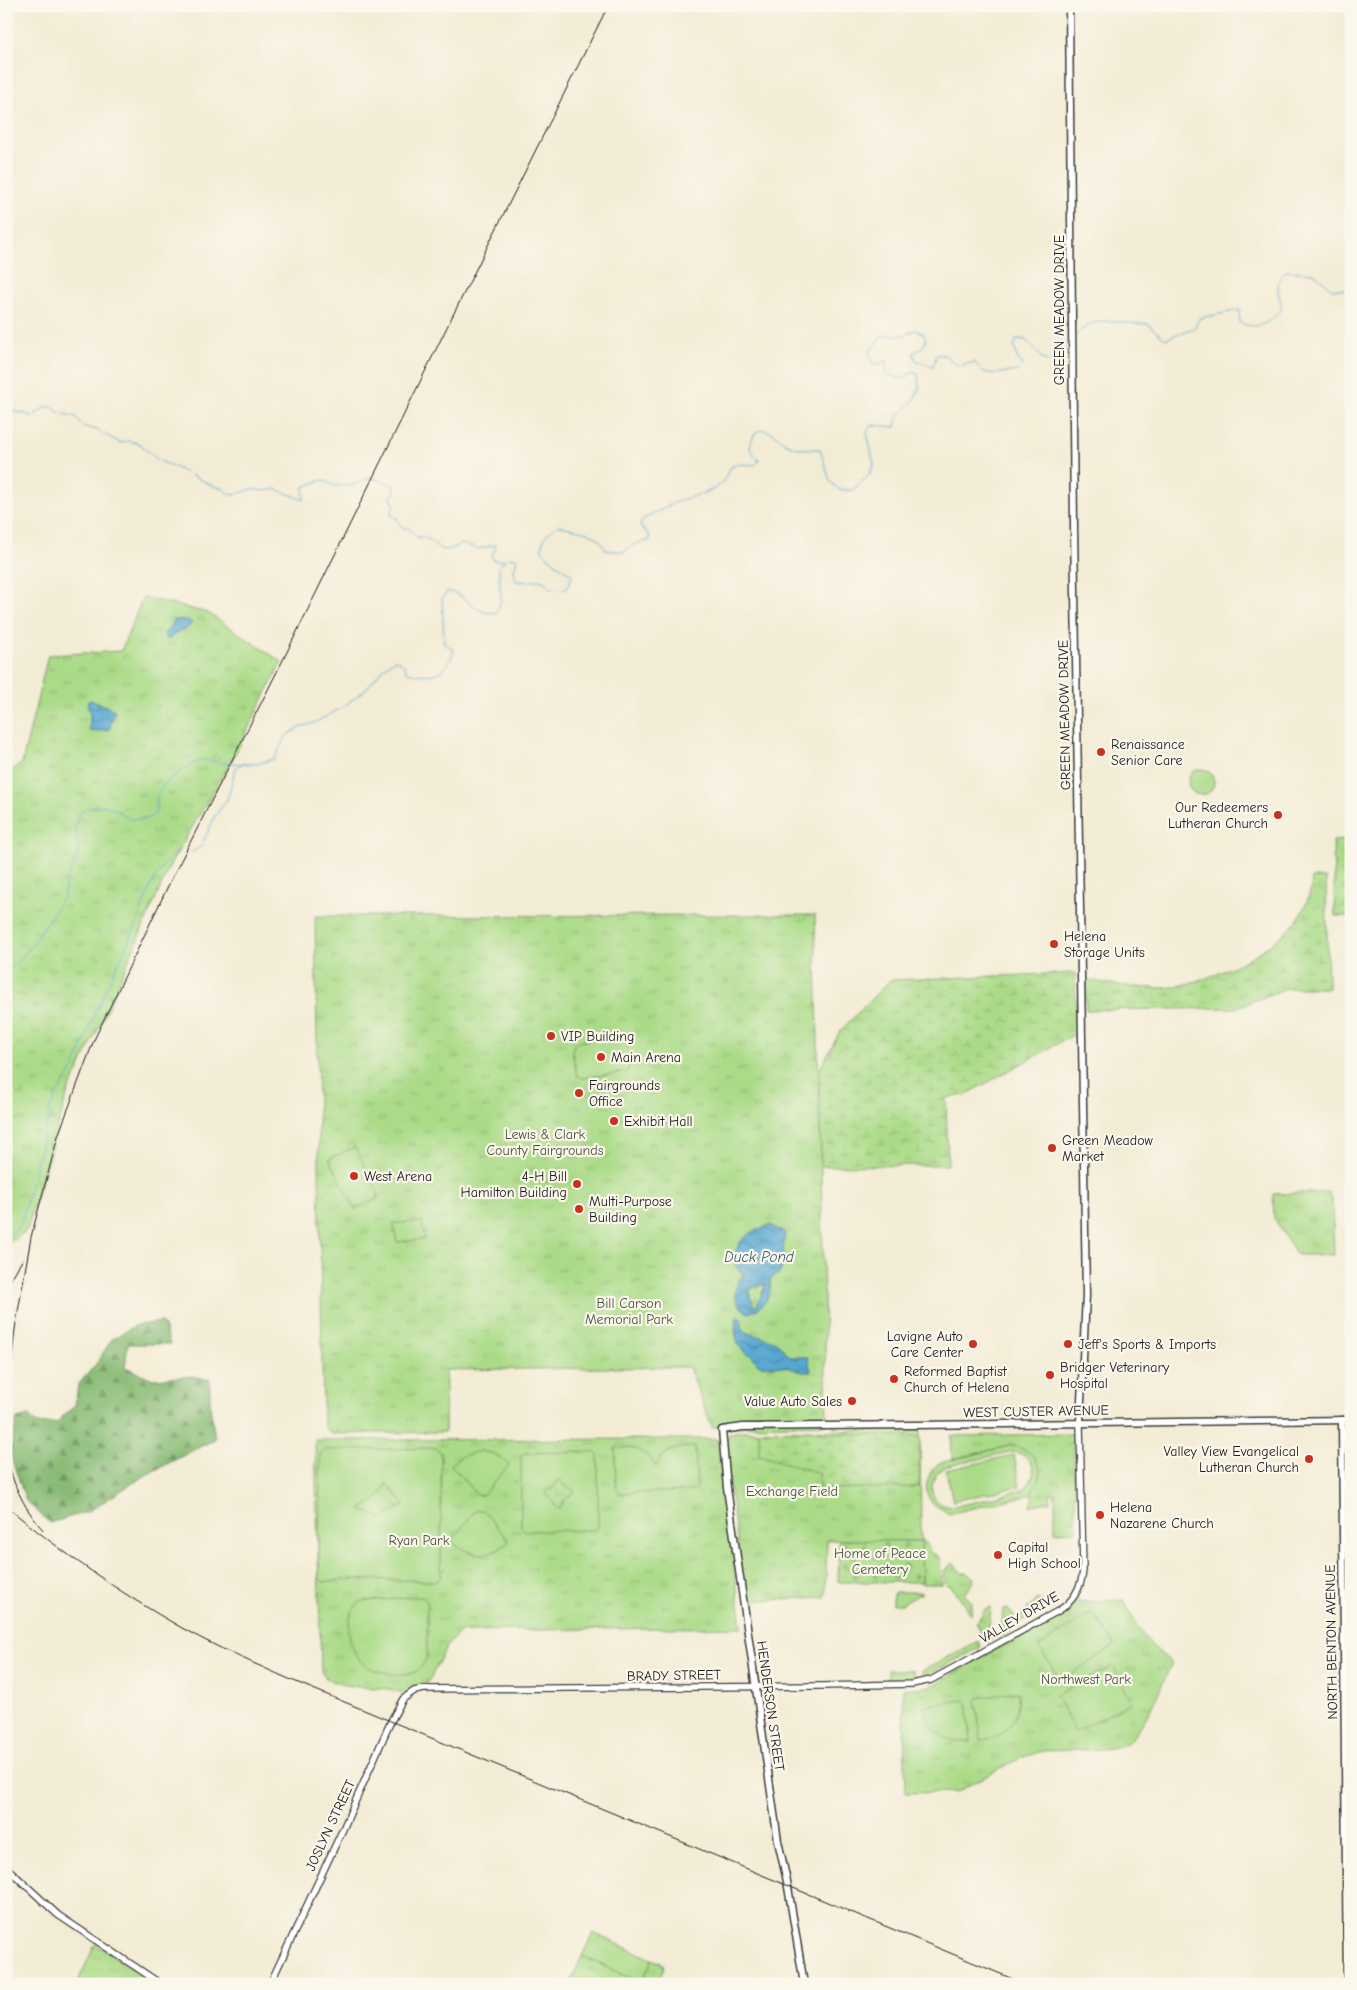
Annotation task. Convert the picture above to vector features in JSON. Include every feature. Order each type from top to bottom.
[{"type":"main road","name":"GREEN MEADOW DRIVE","points":[[1069,6],[1086,1295],[1080,1423]]},
{"type":"main road","name":"NORTH BENTON AVENUE","points":[[1342,1420],[1347,1984]]},
{"type":"main road","name":"WEST CUSTER AVENUE","points":[[722,1430],[743,1427],[1351,1420]]},
{"type":"main road","name":"HENDERSON STREET","points":[[722,1430],[727,1488],[778,1841],[787,1881],[804,1984]]},
{"type":"street","name":"VALLEY DRIVE","points":[[925,1683],[1058,1612],[1070,1602],[1077,1592],[1084,1571],[1080,1423]]},
{"type":"street","name":"BRADY STREET","points":[[424,1689],[756,1687],[925,1683]]},
{"type":"street","name":"JOSLYN STREET","points":[[270,1984],[391,1721],[403,1699],[414,1691],[424,1689]]},
{"type":"street","points":[[6,1868],[58,1915],[161,1984]]},
{"type":"green space","points":[[143,597],[208,613],[282,662],[231,762],[171,863],[106,1012],[68,1092],[27,1230],[6,1246],[6,774],[22,763],[48,655],[121,651]]},
{"type":"green space","points":[[1201,769],[1210,773],[1214,782],[1210,791],[1201,795],[1192,791],[1188,782],[1192,773]]},
{"type":"green space","points":[[1351,830],[1351,916],[1335,916],[1333,841],[1345,840]]},
{"type":"green space","points":[[1312,878],[1326,878],[1328,988],[1287,988],[1235,1008],[1086,1010],[1086,980],[1138,987],[1172,987],[1211,976],[1252,957],[1270,945],[1297,920],[1308,900]]},
{"type":"green space","name":"Lewis & Clark County Fairgrounds","points":[[815,915],[827,1424],[712,1427],[689,1367],[446,1370],[445,1432],[331,1434],[325,1429],[323,1420],[315,916]]},
{"type":"green space","points":[[1075,973],[1077,1033],[965,1095],[946,1098],[948,1165],[821,1166],[819,1071],[840,1031],[890,980]]},
{"type":"green space","name":"Main Arena","points":[[622,1036],[629,1053],[629,1069],[627,1072],[583,1078],[577,1076],[572,1050],[575,1043],[599,1037]]},
{"type":"green space","name":"West Arena","points":[[355,1147],[378,1193],[378,1198],[355,1209],[329,1159]]},
{"type":"green space","points":[[1329,1192],[1329,1197],[1332,1198],[1334,1255],[1297,1255],[1274,1218],[1273,1194]]},
{"type":"green space","points":[[422,1222],[425,1239],[397,1242],[393,1223]]},
{"type":"green space","points":[[766,1284],[757,1305],[753,1306],[750,1298],[750,1289]]},
{"type":"green space","points":[[161,1322],[170,1344],[128,1344],[125,1367],[153,1379],[193,1376],[210,1380],[210,1405],[215,1439],[146,1475],[87,1512],[50,1523],[26,1501],[10,1454],[17,1419],[29,1416],[37,1424],[56,1423],[75,1405],[78,1385],[96,1364],[112,1339],[136,1325]]},
{"type":"green space","points":[[821,1430],[822,1433],[920,1437],[920,1487],[819,1489],[819,1473],[759,1455],[759,1431]]},
{"type":"green space","name":"Exchange Field","points":[[920,1430],[921,1540],[929,1546],[929,1552],[937,1555],[941,1561],[943,1584],[922,1584],[921,1541],[827,1540],[825,1597],[746,1601],[729,1483],[726,1440],[730,1433],[743,1431]]},
{"type":"green space","points":[[1073,1434],[1076,1531],[1055,1532],[1055,1493],[1050,1493],[1051,1501],[1030,1506],[1033,1497],[1032,1490],[1038,1476],[1036,1460],[1009,1446],[952,1459],[951,1436]]},
{"type":"green space","name":"Ryan Park","points":[[717,1439],[742,1627],[464,1631],[451,1641],[424,1686],[407,1693],[340,1684],[325,1677],[321,1671],[315,1440]]},
{"type":"green space","points":[[1009,1446],[1018,1447],[1026,1450],[1037,1461],[1040,1475],[1032,1490],[1033,1494],[948,1514],[935,1505],[928,1495],[927,1483],[931,1472],[939,1463]],"holes":[[[1009,1452],[1024,1455],[1032,1465],[1032,1477],[1023,1489],[953,1506],[940,1503],[933,1494],[932,1488],[935,1477],[944,1467]]]},
{"type":"green space","points":[[695,1447],[697,1487],[692,1491],[620,1493],[616,1488],[615,1448],[639,1450],[648,1456],[656,1467],[661,1458],[668,1452]]},
{"type":"green space","points":[[436,1448],[441,1452],[441,1576],[437,1581],[351,1579],[323,1582],[319,1578],[320,1454],[324,1450]],"holes":[[[386,1483],[405,1505],[382,1519],[360,1509],[380,1496]]]},
{"type":"green space","points":[[480,1451],[495,1454],[509,1465],[483,1495],[477,1495],[451,1465],[462,1456]]},
{"type":"green space","points":[[594,1452],[598,1456],[598,1526],[595,1530],[525,1531],[521,1527],[521,1457],[524,1453]],"holes":[[[559,1479],[564,1485],[575,1492],[565,1499],[559,1510],[545,1492],[555,1486]]]},
{"type":"green space","points":[[1014,1455],[1020,1486],[953,1501],[946,1470]]},
{"type":"green space","points":[[476,1510],[483,1510],[509,1541],[503,1547],[496,1551],[480,1554],[465,1550],[451,1541]]},
{"type":"green space","name":"Home of Peace Cemetery","points":[[839,1540],[921,1541],[922,1582],[838,1582]]},
{"type":"green space","points":[[953,1563],[963,1574],[965,1572],[974,1578],[973,1583],[964,1594],[972,1602],[971,1614],[951,1586],[946,1584],[944,1571]]},
{"type":"green space","points":[[895,1592],[922,1593],[902,1604],[893,1604],[893,1594]]},
{"type":"green space","points":[[422,1597],[427,1601],[427,1656],[424,1663],[415,1672],[403,1675],[390,1674],[369,1668],[359,1659],[351,1642],[349,1624],[355,1607],[361,1601]]},
{"type":"green space","points":[[1037,1599],[1043,1604],[1043,1609],[1014,1625],[1012,1630],[997,1638],[1001,1635],[1003,1609],[1008,1609],[1017,1620]]},
{"type":"green space","name":"Northwest Park","points":[[1124,1600],[1143,1635],[1172,1663],[1144,1721],[1130,1740],[1116,1747],[1042,1751],[1020,1758],[957,1792],[906,1793],[903,1689],[927,1687],[937,1683],[1066,1610],[1075,1602]]},
{"type":"green space","points":[[991,1607],[988,1637],[991,1641],[989,1643],[984,1640],[976,1624],[984,1611]]},
{"type":"green space","points":[[1092,1612],[1115,1645],[1061,1681],[1039,1647]]},
{"type":"green space","points":[[978,1641],[981,1647],[923,1677],[922,1671]]},
{"type":"green space","points":[[1113,1666],[1132,1702],[1075,1732],[1056,1695]]},
{"type":"green space","points":[[888,1670],[912,1670],[916,1679],[888,1680]]},
{"type":"green space","points":[[1018,1692],[1017,1710],[1010,1725],[998,1735],[981,1740],[976,1701],[978,1698]]},
{"type":"green space","points":[[964,1700],[967,1703],[971,1742],[953,1740],[940,1734],[930,1723],[924,1706]]},
{"type":"green space","points":[[593,1933],[652,1959],[642,1983],[582,1956]]},
{"type":"green space","points":[[95,1944],[155,1984],[77,1984]]},
{"type":"green space","points":[[582,1956],[642,1983],[652,1959],[663,1964],[664,1968],[657,1984],[573,1984],[572,1980]]},
{"type":"water","points":[[174,620],[188,620],[192,623],[188,628],[179,631],[170,639],[166,639],[164,633],[169,629]]},
{"type":"water","points":[[91,700],[115,710],[109,730],[89,731],[90,713],[87,705],[88,701]]},
{"type":"water","name":"Duck Pond","points":[[770,1225],[785,1233],[782,1267],[780,1273],[771,1278],[769,1294],[765,1302],[756,1310],[748,1313],[736,1300],[737,1285],[743,1274],[736,1266],[735,1257],[739,1243],[744,1238]],"holes":[[[765,1284],[757,1305],[754,1306],[750,1297],[750,1289]]]},
{"type":"water","points":[[737,1315],[740,1316],[743,1330],[773,1341],[781,1346],[791,1357],[808,1357],[811,1372],[802,1372],[788,1367],[759,1365],[751,1355],[746,1354],[738,1345],[735,1331]]},
{"type":"waterway","points":[[1074,337],[1091,324],[1109,321],[1148,324],[1165,339],[1194,328],[1200,318],[1239,310],[1240,323],[1252,326],[1263,324],[1282,309],[1278,284],[1279,279],[1286,271],[1314,273],[1332,289],[1351,290]]},
{"type":"waterway","points":[[6,974],[32,945],[63,897],[67,879],[79,852],[75,827],[79,813],[87,808],[102,805],[116,809],[129,819],[149,818],[156,813],[157,797],[164,785],[182,770],[201,759],[221,763],[256,764],[274,759],[287,735],[343,707],[365,690],[384,668],[394,660],[402,663],[406,671],[415,674],[426,675],[441,671],[448,664],[454,650],[444,643],[442,598],[447,592],[460,596],[483,611],[489,613],[497,612],[501,600],[499,566],[507,558],[514,557],[517,560],[514,570],[516,581],[543,581],[551,588],[564,589],[569,585],[572,575],[542,551],[546,536],[559,525],[592,534],[606,550],[624,552],[632,545],[650,540],[648,533],[640,527],[642,520],[676,502],[712,490],[722,483],[731,467],[738,464],[755,465],[759,461],[750,449],[755,434],[761,430],[770,432],[785,443],[793,446],[820,449],[830,481],[839,490],[853,490],[868,476],[874,465],[867,432],[872,425],[896,427],[898,416],[914,400],[919,389],[918,374],[913,372],[903,379],[886,374],[887,361],[873,365],[869,352],[882,336],[905,335],[915,330],[924,334],[926,341],[921,349],[913,353],[917,361],[933,366],[937,355],[945,355],[958,366],[975,362],[981,371],[993,374],[1018,371],[1023,364],[1018,360],[1014,347],[1017,339],[1026,340],[1044,360],[1053,362],[1070,342]]},
{"type":"waterway","points":[[6,411],[23,413],[33,417],[46,407],[51,407],[60,413],[76,417],[82,426],[97,430],[120,443],[129,441],[140,444],[158,460],[187,473]]},
{"type":"waterway","points":[[191,475],[213,486],[224,489],[233,495],[252,489],[263,491],[276,489],[304,500],[304,487],[322,480],[336,486],[353,485],[370,477],[393,485],[395,493],[391,496],[394,506],[391,512],[392,516],[398,519],[404,529],[407,527],[417,537],[430,540],[442,550],[462,544],[478,549],[495,545],[496,548],[492,554],[493,560],[505,560]]},
{"type":"waterway","points":[[192,852],[201,847],[215,816],[227,800],[236,767],[243,763]]},
{"type":"waterway","points":[[6,1241],[21,1223],[47,1122],[51,1119],[49,1111],[55,1097],[74,1068],[95,1013],[132,934],[152,883],[167,860],[179,851]]},
{"type":"railway","points":[[6,1409],[15,1329],[31,1237],[58,1136],[94,1040],[170,882],[284,658],[608,6]]},
{"type":"railway","points":[[6,1287],[23,1259]]},
{"type":"railway","points":[[6,1449],[18,1492],[29,1512],[43,1530]]},
{"type":"railway","points":[[6,1506],[48,1540],[114,1586],[159,1615],[235,1655],[1025,1984]]},
{"type":"place","name":"Renaissance Senior Care","points":[[1101,752]]},
{"type":"place","name":"Our Redeemers Lutheran Church","points":[[1278,815]]},
{"type":"place","name":"Helena Storage Units","points":[[1054,944]]},
{"type":"place","name":"VIP Building","points":[[551,1036]]},
{"type":"place","name":"Main Arena","points":[[601,1057]]},
{"type":"place","name":"Fairgrounds Office","points":[[579,1093]]},
{"type":"place","name":"Exhibit Hall","points":[[614,1121]]},
{"type":"place","name":"Green Meadow Market","points":[[1052,1148]]},
{"type":"place","name":"West Arena","points":[[354,1176]]},
{"type":"place","name":"4-H Bill Hamilton Building","points":[[577,1184]]},
{"type":"place","name":"Multi-Purpose Building","points":[[579,1209]]},
{"type":"place","name":"Lavigne Auto Care Center","points":[[973,1344]]},
{"type":"place","name":"Jeff's Sports & Imports","points":[[1068,1344]]},
{"type":"place","name":"Bridger Veterinary Hospital","points":[[1050,1375]]},
{"type":"place","name":"Reformed Baptist Church of Helena","points":[[894,1379]]},
{"type":"place","name":"Value Auto Sales","points":[[852,1401]]},
{"type":"place","name":"Valley View Evangelical Lutheran Church","points":[[1309,1459]]},
{"type":"place","name":"Helena Nazarene Church","points":[[1100,1515]]},
{"type":"place","name":"Capital High School","points":[[998,1555]]},
{"type":"park label","name":"Bill Carson Memorial Park","points":[[629,1312]]}]
